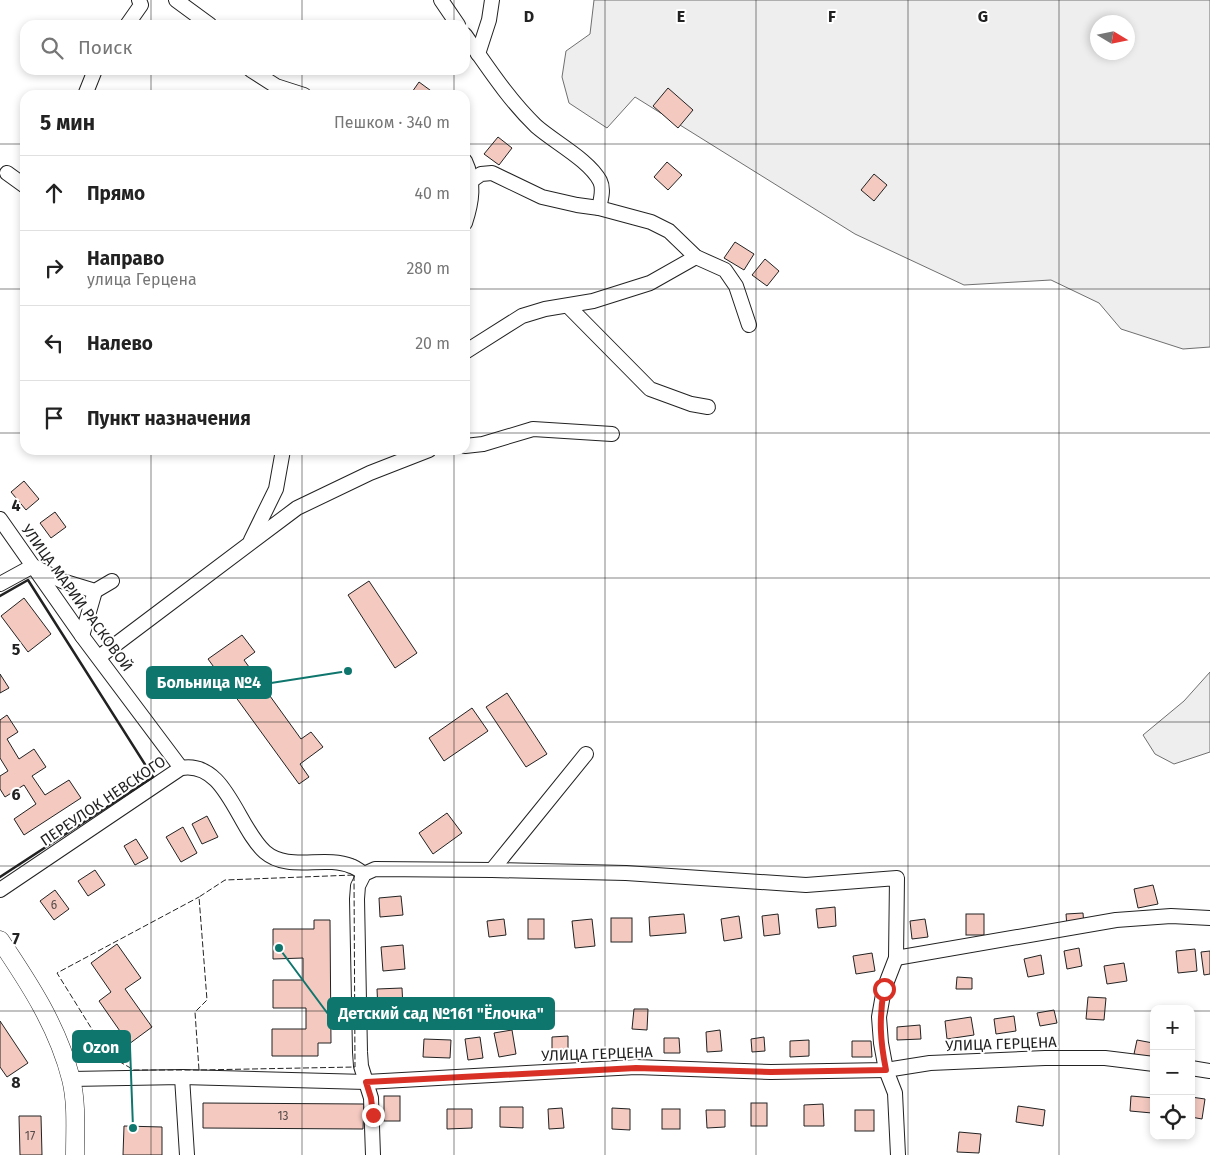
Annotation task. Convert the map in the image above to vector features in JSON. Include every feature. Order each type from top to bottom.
[{"type":"main road","points":[[0,940],[34,990],[56,1038],[71,1080],[75,1125],[75,1155]]},
{"type":"street","points":[[130,20],[141,5],[139,0]]},
{"type":"street","points":[[176,0],[203,20]]},
{"type":"street","points":[[441,0],[455,20]]},
{"type":"street","points":[[478,54],[489,20],[492,0]]},
{"type":"street","points":[[470,42],[508,95],[536,126],[593,171],[601,182],[602,193],[599,208]]},
{"type":"street","points":[[87,90],[93,75]]},
{"type":"street","points":[[259,75],[276,86],[288,90]]},
{"type":"street","points":[[8,173],[20,182]]},
{"type":"street","points":[[472,181],[481,174],[492,173],[542,197],[599,208],[656,225],[668,231],[696,257],[725,270],[736,286],[749,325]]},
{"type":"street","points":[[470,175],[472,181],[472,202],[470,208]]},
{"type":"street","points":[[470,349],[522,316],[545,309],[593,301],[650,283],[696,257]]},
{"type":"street","points":[[568,306],[650,389],[690,404],[708,406]]},
{"type":"street","points":[[470,445],[483,444],[533,428],[612,434]]},
{"type":"street","points":[[248,546],[276,489],[282,455]]},
{"type":"street","points":[[100,658],[297,508],[317,497],[417,455]]},
{"type":"street","name":"УЛИЦА МАРИИ РАСКОВОЙ","points":[[0,519],[82,636],[181,768]]},
{"type":"street","points":[[0,584],[33,566],[62,582],[95,591]]},
{"type":"street","points":[[82,636],[95,591],[112,581]]},
{"type":"street","points":[[492,870],[586,754]]},
{"type":"street","name":"ПЕРЕУЛОК НЕВСКОГО","points":[[0,890],[181,768],[194,766],[206,770],[218,781],[257,844],[267,854],[279,859],[295,862],[351,865],[364,874]]},
{"type":"street","points":[[373,1155],[371,1098],[360,1052],[357,899],[358,886],[364,874],[375,869],[626,873],[806,885],[897,878],[896,958],[884,989],[879,1017],[886,1070],[896,1093],[898,1155]]},
{"type":"street","points":[[896,958],[1116,920],[1171,916],[1210,918]]},
{"type":"street","name":"УЛИЦА ГЕРЦЕНА","points":[[71,1080],[182,1077],[366,1082],[636,1068],[771,1072],[886,1070],[930,1063],[1045,1058],[1105,1058],[1150,1064]]},
{"type":"street","points":[[1195,1068],[1210,1070]]},
{"type":"street","points":[[182,1077],[187,1155]]},
{"type":"shaded area","points":[[594,0],[1210,0],[1210,347],[1183,349],[1121,329],[1099,303],[1051,280],[964,285],[855,234],[635,97],[607,128],[569,103],[562,77],[566,51],[590,34]]},
{"type":"shaded area","points":[[1210,672],[1210,752],[1174,764],[1155,754],[1143,735],[1184,701]]},
{"type":"building","points":[[419,82],[430,90],[413,90]]},
{"type":"building","points":[[668,88],[693,110],[678,128],[653,106]]},
{"type":"building","points":[[498,137],[512,148],[499,165],[484,154]]},
{"type":"building","points":[[667,162],[682,175],[668,190],[654,177]]},
{"type":"building","points":[[874,174],[887,185],[874,201],[861,190]]},
{"type":"building","points":[[735,242],[754,254],[744,270],[724,258]]},
{"type":"building","points":[[765,259],[779,271],[767,286],[752,275]]},
{"type":"building","points":[[24,481],[39,499],[26,510],[11,492]]},
{"type":"building","points":[[55,512],[66,527],[51,538],[40,523]]},
{"type":"building","points":[[369,581],[417,653],[395,668],[348,595]]},
{"type":"building","points":[[24,598],[51,634],[28,652],[1,616]]},
{"type":"building","points":[[242,635],[255,652],[244,660],[301,739],[311,732],[323,747],[300,764],[309,777],[299,784],[208,659]]},
{"type":"building","points":[[0,674],[9,688],[0,693]]},
{"type":"building","points":[[507,693],[547,754],[526,767],[486,707]]},
{"type":"building","points":[[472,708],[488,731],[444,761],[429,738]]},
{"type":"building","points":[[7,715],[18,732],[7,739],[19,759],[34,749],[46,767],[32,776],[45,795],[69,780],[81,798],[24,835],[14,819],[36,804],[24,785],[5,797],[0,789],[0,776],[8,771],[0,758],[0,720]]},
{"type":"building","points":[[447,813],[462,833],[433,854],[419,833]]},
{"type":"building","points":[[207,816],[218,837],[202,844],[192,824]]},
{"type":"building","points":[[183,827],[197,853],[181,862],[166,837]]},
{"type":"building","points":[[136,839],[148,858],[135,865],[124,846]]},
{"type":"building","points":[[95,870],[105,885],[88,896],[78,881]]},
{"type":"building","points":[[1153,885],[1158,904],[1138,908],[1134,889]]},
{"type":"building","points":[[55,890],[69,909],[54,920],[40,901]]},
{"type":"building","points":[[401,896],[403,915],[380,917],[379,898]]},
{"type":"building","points":[[835,907],[836,926],[818,928],[816,909]]},
{"type":"building","points":[[1083,913],[1084,926],[1067,927],[1066,914]]},
{"type":"building","points":[[684,914],[686,933],[650,936],[649,917]]},
{"type":"building","points":[[778,914],[780,934],[764,936],[762,916]]},
{"type":"building","points":[[966,914],[984,914],[984,935],[966,935]]},
{"type":"building","points":[[739,916],[742,938],[724,941],[721,919]]},
{"type":"building","points":[[611,918],[632,918],[632,942],[611,942]]},
{"type":"building","points":[[504,919],[506,935],[489,937],[487,921]]},
{"type":"building","points":[[528,919],[544,919],[544,939],[528,939]]},
{"type":"building","points":[[592,919],[595,946],[575,948],[572,921]]},
{"type":"building","points":[[925,919],[928,937],[912,939],[910,921]]},
{"type":"building","points":[[314,920],[330,920],[331,1043],[318,1043],[318,1056],[272,1056],[272,1029],[306,1029],[306,1008],[273,1008],[273,980],[303,980],[303,958],[273,959],[273,929],[314,929]]},
{"type":"building","points":[[117,944],[141,978],[125,989],[152,1027],[129,1044],[99,1001],[111,992],[91,963]]},
{"type":"building","points":[[403,945],[405,969],[383,971],[381,947]]},
{"type":"building","points":[[1079,948],[1082,966],[1067,969],[1064,951]]},
{"type":"building","points":[[1195,949],[1197,971],[1178,973],[1176,951]]},
{"type":"building","points":[[1210,951],[1210,974],[1204,975],[1201,952]]},
{"type":"building","points":[[872,953],[875,971],[856,974],[853,956]]},
{"type":"building","points":[[1041,955],[1044,974],[1028,977],[1024,959]]},
{"type":"building","points":[[1124,963],[1127,981],[1107,984],[1104,966]]},
{"type":"building","points":[[957,977],[972,978],[972,989],[956,989]]},
{"type":"building","points":[[402,988],[403,1008],[378,1010],[377,989]]},
{"type":"building","points":[[1088,997],[1106,998],[1104,1020],[1086,1019]]},
{"type":"building","points":[[634,1009],[648,1009],[647,1030],[632,1029]]},
{"type":"building","points":[[1054,1010],[1057,1023],[1040,1026],[1037,1013]]},
{"type":"building","points":[[1014,1016],[1016,1031],[996,1034],[994,1019]]},
{"type":"building","points":[[971,1017],[974,1035],[947,1039],[945,1021]]},
{"type":"building","points":[[0,1021],[28,1063],[7,1077],[0,1067]]},
{"type":"building","points":[[920,1025],[921,1039],[897,1040],[897,1027]]},
{"type":"building","points":[[512,1030],[516,1054],[499,1057],[494,1033]]},
{"type":"building","points":[[720,1030],[722,1051],[707,1052],[706,1032]]},
{"type":"building","points":[[568,1036],[568,1052],[552,1053],[552,1037]]},
{"type":"building","points":[[480,1037],[483,1058],[468,1060],[465,1039]]},
{"type":"building","points":[[764,1037],[765,1051],[752,1052],[751,1039]]},
{"type":"building","points":[[664,1038],[679,1038],[680,1053],[664,1053]]},
{"type":"building","points":[[424,1039],[451,1040],[450,1058],[423,1057]]},
{"type":"building","points":[[809,1040],[809,1056],[790,1057],[790,1041]]},
{"type":"building","points":[[1137,1040],[1150,1042],[1150,1058],[1134,1054]]},
{"type":"building","points":[[852,1041],[871,1041],[872,1057],[852,1057]]},
{"type":"building","points":[[384,1096],[400,1096],[400,1121],[384,1121]]},
{"type":"building","points":[[1131,1096],[1150,1098],[1150,1113],[1130,1111]]},
{"type":"building","points":[[1195,1098],[1205,1099],[1202,1119],[1195,1118]]},
{"type":"building","points":[[203,1103],[364,1104],[363,1129],[203,1128]]},
{"type":"building","points":[[751,1103],[767,1103],[767,1126],[751,1126]]},
{"type":"building","points":[[823,1104],[824,1126],[804,1126],[804,1105]]},
{"type":"building","points":[[1018,1106],[1045,1110],[1043,1126],[1016,1122]]},
{"type":"building","points":[[500,1107],[523,1107],[523,1128],[500,1127]]},
{"type":"building","points":[[562,1108],[564,1128],[549,1129],[548,1109]]},
{"type":"building","points":[[612,1108],[630,1109],[630,1130],[612,1129]]},
{"type":"building","points":[[447,1109],[472,1109],[472,1128],[447,1129]]},
{"type":"building","points":[[662,1109],[680,1109],[680,1129],[662,1129]]},
{"type":"building","points":[[706,1110],[725,1110],[725,1127],[707,1128]]},
{"type":"building","points":[[855,1110],[874,1110],[874,1131],[855,1131]]},
{"type":"building","points":[[19,1116],[41,1116],[42,1155],[20,1155]]},
{"type":"building","points":[[124,1126],[162,1127],[162,1155],[123,1155]]},
{"type":"building","points":[[959,1132],[981,1134],[979,1153],[957,1152]]},
{"type":"fence","points":[[354,875],[355,1067],[199,1070],[195,1012],[207,1000],[199,897],[225,880],[354,875]]},
{"type":"fence","points":[[199,897],[57,973],[108,1055],[134,1070],[199,1070]]},
{"type":"wall","points":[[0,596],[28,580],[153,777],[0,877]]},
{"type":"place","name":"Больница №4","points":[[348,671]]},
{"type":"place","name":"Детский сад №161 \"Ёлочка\"","points":[[279,948]]},
{"type":"place","name":"Ozon","points":[[133,1128]]},
{"type":"route","points":[[373,1115],[371,1098],[366,1082],[636,1068],[771,1072],[886,1070],[879,1017],[884,989]]}]
